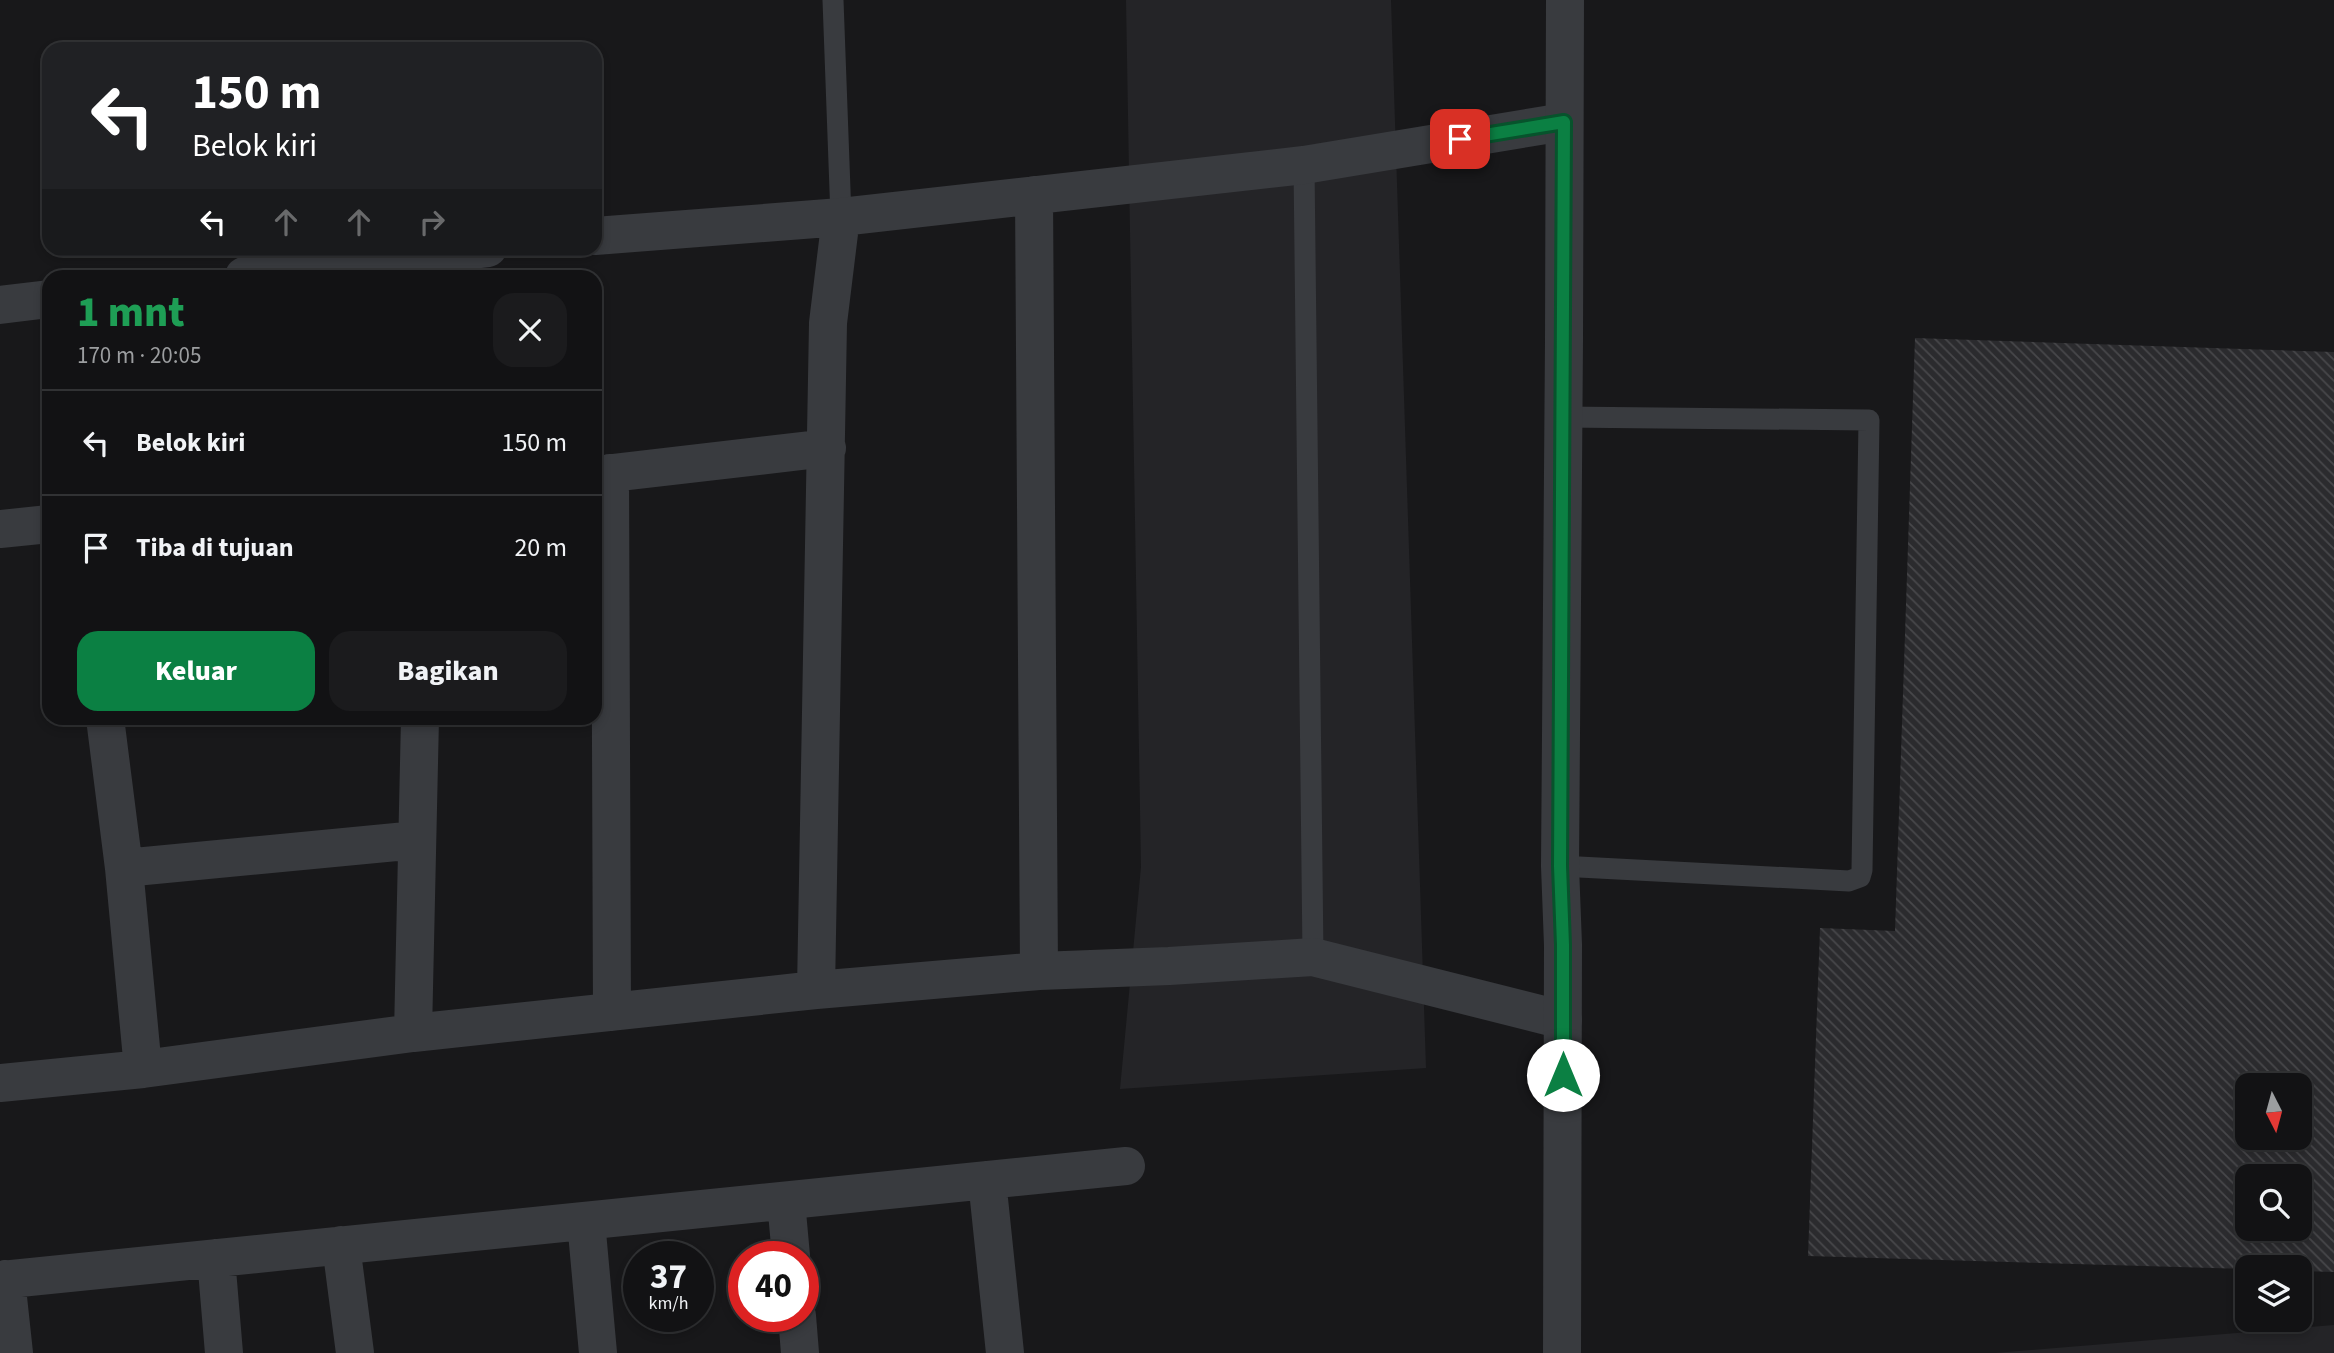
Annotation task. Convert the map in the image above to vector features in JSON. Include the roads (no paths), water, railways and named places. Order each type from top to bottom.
[{"type":"street","points":[[1562,1353],[1563,1020],[1560,866],[1564,0]]},
{"type":"street","points":[[602,235],[841,217],[1304,165],[1564,122]]},
{"type":"street","points":[[1034,195],[1039,971]]},
{"type":"street","points":[[816,990],[828,323],[841,217]]},
{"type":"street","points":[[296,270],[418,256]]},
{"type":"street","points":[[0,305],[42,300]]},
{"type":"street","points":[[612,1012],[602,474],[827,448]]},
{"type":"street","points":[[0,529],[42,525]]},
{"type":"street","points":[[106,725],[124,868],[143,1069]]},
{"type":"street","points":[[412,1032],[420,725]]},
{"type":"street","points":[[124,868],[417,840]]},
{"type":"street","points":[[0,1083],[143,1069],[412,1032],[816,990],[1039,971],[1313,957],[1563,1020]]},
{"type":"street","points":[[14,1353],[3,1280],[1126,1166]]},
{"type":"street","points":[[987,1180],[1005,1353]]},
{"type":"street","points":[[786,1201],[790,1241]]},
{"type":"street","points":[[586,1221],[598,1353]]},
{"type":"street","points":[[341,1245],[355,1353]]},
{"type":"street","points":[[216,1258],[224,1353]]},
{"type":"street","points":[[798,1332],[800,1353]]},
{"type":"lane","points":[[834,0],[841,217]]},
{"type":"lane","points":[[1304,165],[1313,957]]},
{"type":"lane","points":[[1560,866],[1849,881],[1860,877],[1870,420],[1563,417]]}]
